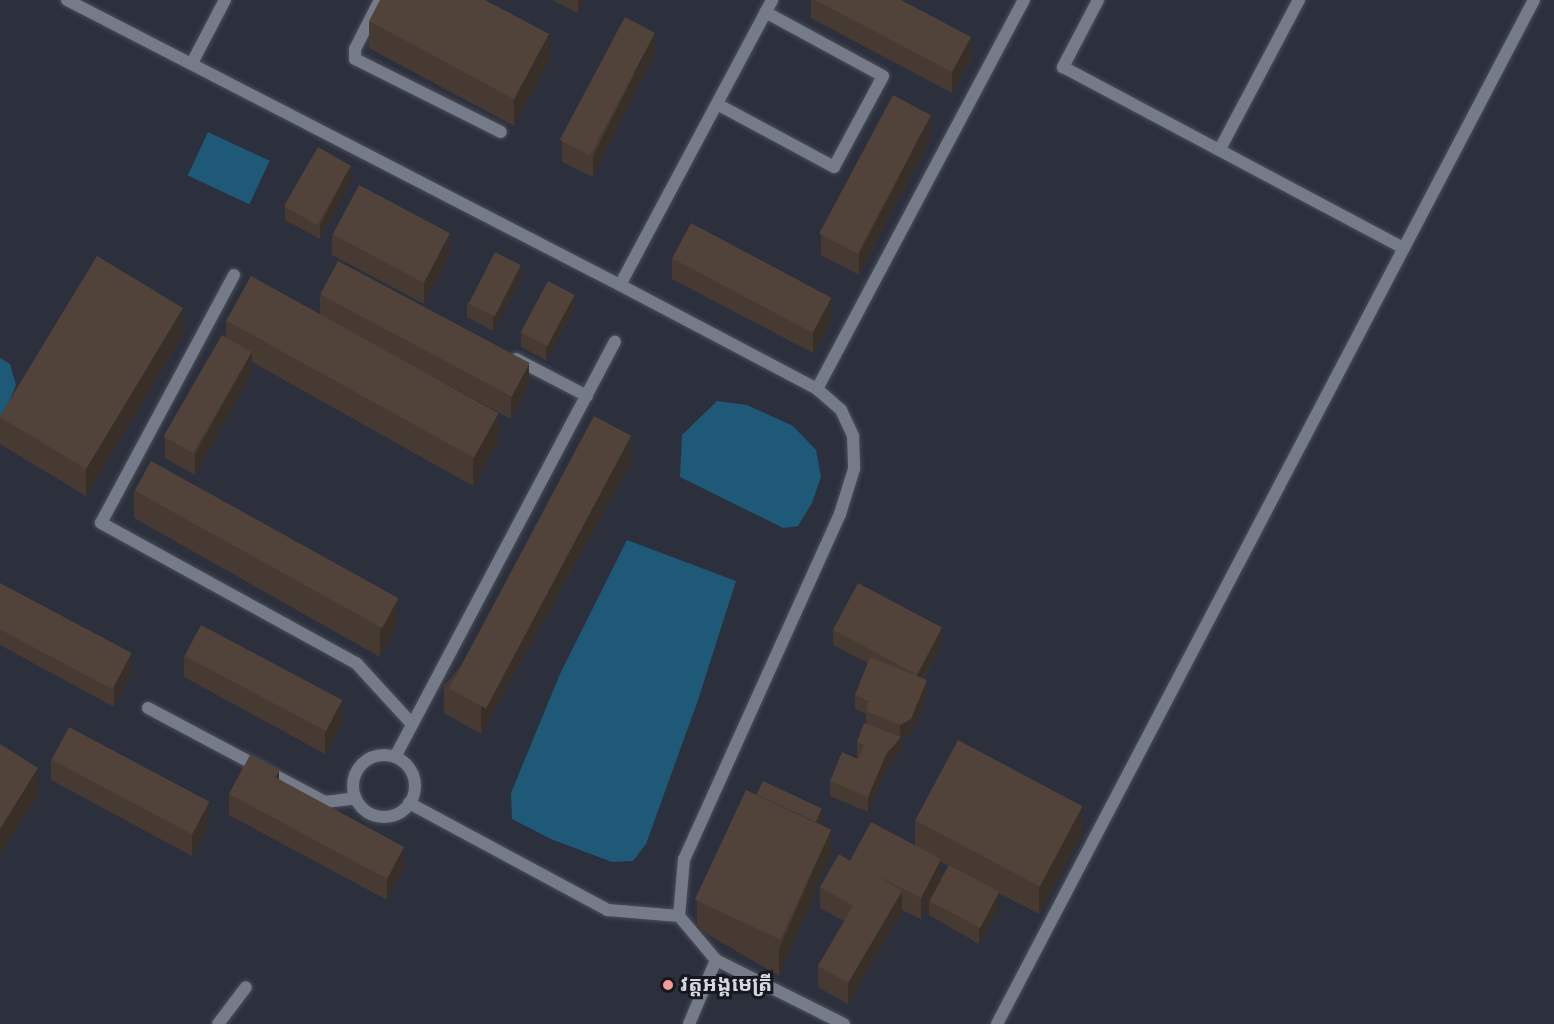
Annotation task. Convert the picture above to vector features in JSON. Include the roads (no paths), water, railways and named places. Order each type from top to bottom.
[{"type":"street","points":[[67,0],[621,285],[817,389],[841,410],[853,436],[854,469],[840,514],[684,859],[679,916],[716,960],[844,1024]]},
{"type":"street","points":[[192,63],[225,0]]},
{"type":"street","points":[[380,0],[355,49],[355,59],[501,132]]},
{"type":"street","points":[[621,285],[772,0]]},
{"type":"street","points":[[817,389],[1024,0]]},
{"type":"street","points":[[1098,0],[1063,67],[1404,248]]},
{"type":"street","points":[[1220,149],[1299,0]]},
{"type":"street","points":[[997,1024],[1534,0]]},
{"type":"street","points":[[717,104],[834,167],[883,76],[765,12]]},
{"type":"street","points":[[234,275],[101,523],[357,664],[412,724]]},
{"type":"street","points":[[395,757],[615,342]]},
{"type":"street","points":[[502,352],[587,396]]},
{"type":"street","points":[[148,708],[325,801],[356,798]]},
{"type":"street","points":[[376,755],[395,757],[414,773],[415,795],[402,813],[380,818],[360,809],[352,788],[358,767],[376,755]]},
{"type":"street","points":[[409,803],[608,910],[679,916]]},
{"type":"street","points":[[689,1024],[716,960]]},
{"type":"street","points":[[218,1024],[246,987]]},
{"type":"water","points":[[208,132],[270,161],[249,204],[188,176]]},
{"type":"water","points":[[0,358],[10,364],[16,385],[0,424]]},
{"type":"water","points":[[717,401],[747,405],[793,426],[816,450],[821,477],[812,503],[798,526],[783,528],[680,477],[682,435]]},
{"type":"water","points":[[627,540],[736,581],[698,700],[646,844],[633,861],[612,862],[551,839],[512,819],[511,793],[560,674]]},
{"type":"place","name":"វត្តអង្គមេត្រី","points":[[668,985]]}]
